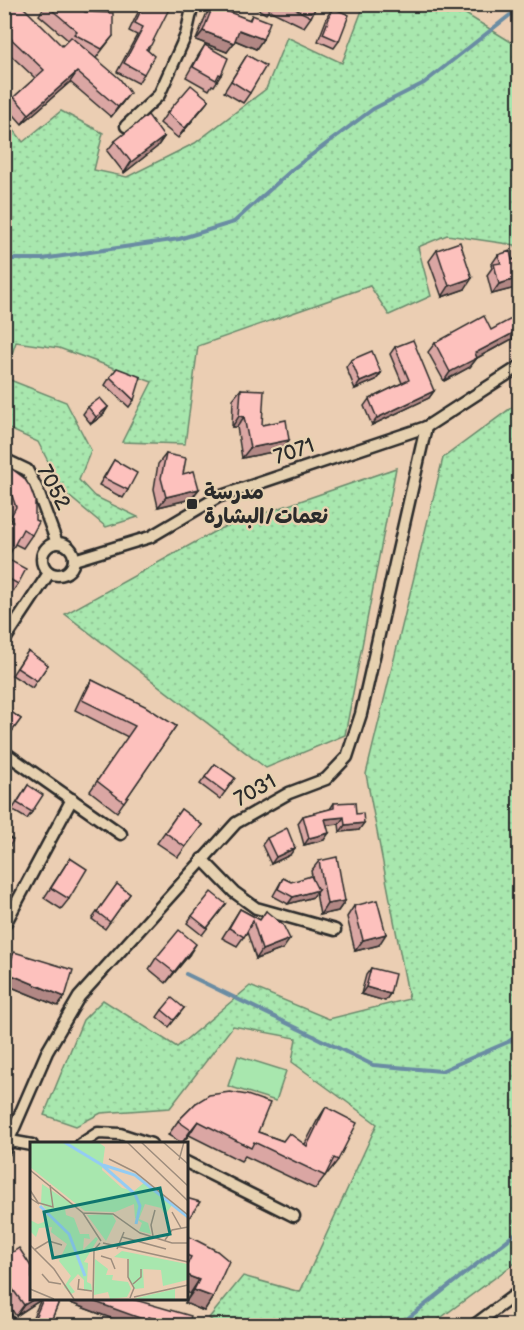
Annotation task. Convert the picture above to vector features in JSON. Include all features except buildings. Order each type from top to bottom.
[{"type":"street","points":[[126,126],[159,95],[186,35],[193,4]]},
{"type":"street","name":"7071","points":[[74,560],[150,537],[218,497],[426,427],[519,366]]},
{"type":"street","name":"7031","points":[[7,1146],[47,1052],[79,997],[236,823],[289,793],[326,779],[347,757],[362,714],[426,427]]},
{"type":"street","name":"7052","points":[[4,459],[27,470],[37,489],[57,543]]},
{"type":"street","points":[[57,543],[70,548],[74,560],[66,573],[55,575],[49,573],[43,565],[42,555],[47,547],[57,543]]},
{"type":"street","points":[[4,641],[49,573]]},
{"type":"street","points":[[4,752],[121,834]]},
{"type":"street","points":[[4,926],[72,799]]},
{"type":"street","points":[[202,859],[234,892],[256,908],[335,930]]},
{"type":"street","points":[[84,1142],[98,1133],[120,1134],[145,1142]]},
{"type":"street","points":[[7,1146],[30,1145]]},
{"type":"street","points":[[188,1163],[294,1216]]},
{"type":"street","points":[[473,1326],[519,1291]]},
{"type":"street","points":[[4,1315],[11,1326]]},
{"type":"green space","points":[[364,5],[451,5],[516,45],[519,43],[519,255],[515,245],[447,235],[418,247],[431,296],[389,315],[370,286],[198,346],[185,444],[122,442],[152,382],[59,348],[16,342],[5,374],[5,118],[23,142],[61,111],[103,133],[94,170],[127,177],[195,143],[266,89],[287,37],[342,63]]},
{"type":"green space","points":[[5,378],[66,402],[91,450],[79,480],[94,496],[138,517],[106,527],[64,492],[38,442],[5,427]]},
{"type":"green space","points":[[519,402],[519,1260],[431,1325],[217,1325],[209,1318],[243,1276],[300,1292],[377,1124],[292,1062],[296,1038],[233,1026],[170,1108],[101,1113],[76,1126],[44,1115],[83,1020],[103,1000],[177,1047],[250,986],[329,1019],[409,999],[366,774],[443,458]]},
{"type":"green space","points":[[396,468],[345,735],[266,768],[65,614],[219,529]]},
{"type":"green space","points":[[238,1056],[286,1071],[276,1101],[228,1086]]},
{"type":"waterway","points":[[4,259],[42,259],[179,239],[234,222],[294,168],[373,109],[424,83],[510,15],[520,11]]},
{"type":"waterway","points":[[186,974],[373,1065],[441,1071],[508,1042],[520,1034]]},
{"type":"waterway","points":[[398,1326],[520,1230]]},
{"type":"place","name":"مدرسة نعمات/البشارة","points":[[192,504]]}]
